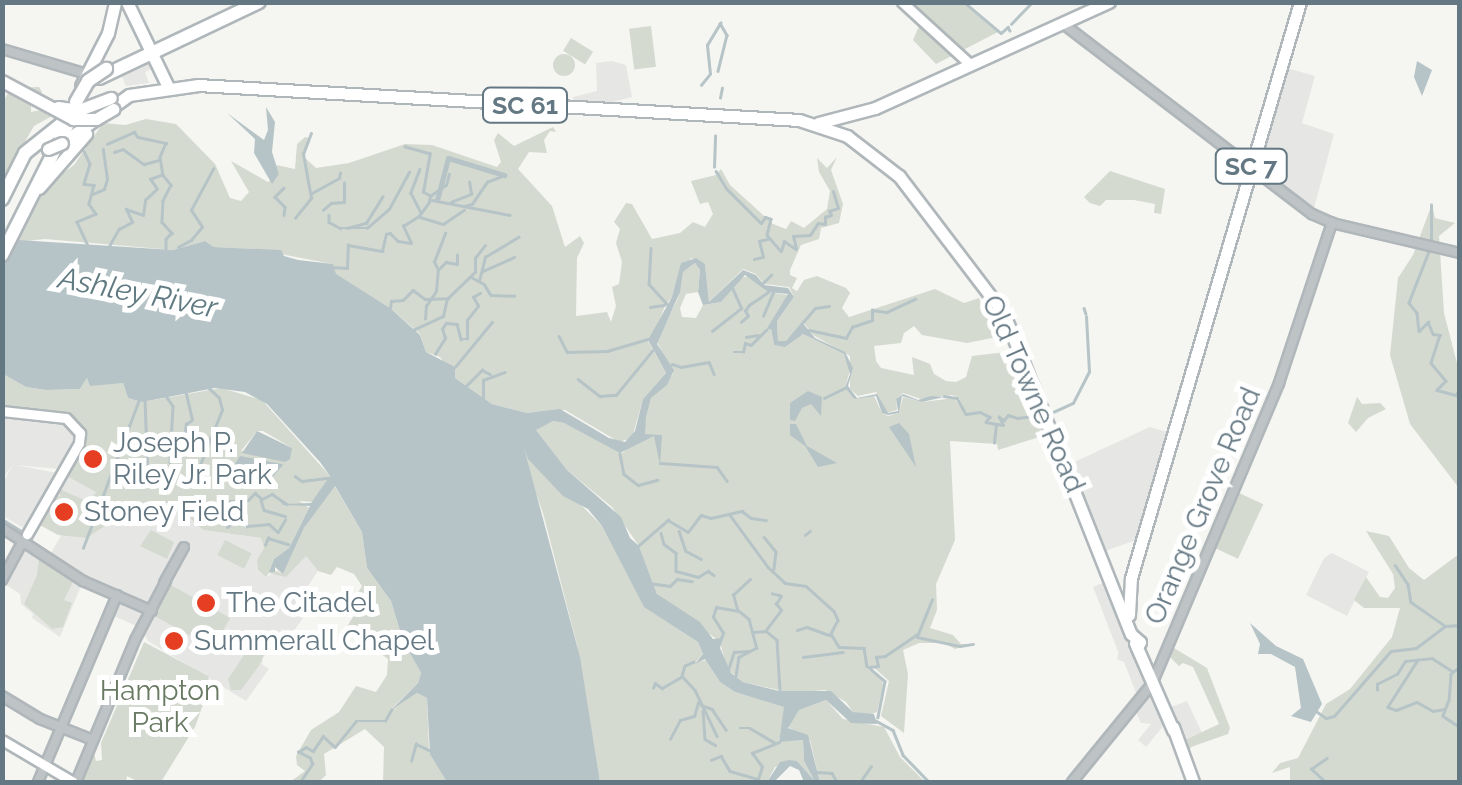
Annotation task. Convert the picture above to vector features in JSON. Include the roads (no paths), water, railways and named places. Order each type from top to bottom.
[{"type":"highway","points":[[2,255],[86,79],[259,2]]},
{"type":"highway","points":[[5,195],[26,163],[51,153],[76,102],[101,64],[151,51]]},
{"type":"highway","points":[[65,126],[75,128],[111,104]]},
{"type":"main road","points":[[902,2],[970,64]]},
{"type":"main road","points":[[798,122],[817,123],[878,106],[1109,2]]},
{"type":"main road","name":"SC 7","points":[[1128,604],[1131,578],[1250,171],[1249,162],[1299,3]]},
{"type":"main road","points":[[118,4],[135,19],[151,51],[159,89],[51,153],[86,79],[101,64],[118,4]]},
{"type":"main road","name":"SC 61","points":[[2,80],[64,109],[111,104],[159,89],[798,122]]},
{"type":"main road","points":[[51,153],[111,104]]},
{"type":"main road","points":[[798,122],[878,106]]},
{"type":"main road","points":[[798,122],[849,139]]},
{"type":"main road","points":[[817,123],[849,139]]},
{"type":"main road","name":"Old Towne Road","points":[[849,139],[889,162],[1002,310],[1138,641]]},
{"type":"main road","points":[[7,414],[70,420],[79,428],[80,440],[25,538]]},
{"type":"main road","name":"SC 7","points":[[1140,550],[1134,592],[1138,641],[1192,782]]},
{"type":"main road","name":"Old Towne Road","points":[[1111,578],[1128,604],[1138,641]]},
{"type":"main road","points":[[1131,578],[1134,592]]},
{"type":"main road","points":[[2,740],[74,782]]},
{"type":"street","points":[[1062,23],[1250,171],[1332,223],[1460,253]]},
{"type":"street","points":[[2,62],[7,50],[86,79]]},
{"type":"street","name":"Orange Grove Road","points":[[1072,782],[1153,682],[1279,384],[1332,223]]},
{"type":"street","points":[[2,528],[25,538],[83,581],[150,610]]},
{"type":"street","points":[[2,580],[25,538]]},
{"type":"street","points":[[74,782],[142,627],[184,547]]},
{"type":"street","points":[[38,782],[117,596]]},
{"type":"street","points":[[2,696],[93,740]]},
{"type":"water","points":[[1417,61],[1432,70],[1422,96],[1414,77]]},
{"type":"water","points":[[266,107],[275,122],[272,152],[279,174],[272,184],[254,153],[255,139],[227,113],[264,140],[268,130]]},
{"type":"water","name":"Ashley River","points":[[3,239],[173,250],[205,241],[214,247],[281,250],[284,256],[298,260],[333,264],[336,274],[390,308],[420,335],[426,352],[455,367],[455,378],[492,404],[527,413],[560,409],[609,438],[625,442],[635,431],[643,399],[666,373],[648,340],[672,297],[681,263],[696,258],[705,264],[709,302],[743,270],[756,275],[764,285],[788,288],[794,297],[777,321],[778,341],[786,341],[802,322],[815,338],[845,352],[853,368],[848,386],[857,398],[877,394],[888,413],[898,411],[896,399],[903,394],[918,400],[944,397],[922,402],[902,396],[899,413],[888,415],[882,413],[876,396],[854,399],[845,388],[850,374],[844,354],[803,334],[785,347],[774,345],[771,329],[766,330],[788,294],[768,292],[745,275],[721,302],[703,305],[698,292],[700,270],[695,263],[683,272],[680,292],[657,344],[674,370],[667,385],[651,398],[646,418],[645,434],[662,435],[660,465],[654,436],[620,453],[564,423],[553,421],[536,430],[567,470],[621,517],[630,538],[639,546],[657,594],[700,622],[713,639],[723,638],[720,648],[731,673],[743,682],[779,691],[831,691],[853,712],[874,714],[877,724],[851,723],[826,700],[799,710],[788,728],[808,735],[820,782],[804,782],[799,770],[790,766],[774,782],[767,782],[780,762],[789,760],[797,761],[814,780],[804,761],[803,740],[779,742],[784,707],[735,692],[720,682],[705,659],[695,664],[703,654],[698,642],[644,607],[602,526],[588,509],[563,496],[528,459],[524,448],[580,657],[600,782],[447,782],[430,754],[427,698],[417,693],[391,710],[418,683],[421,673],[403,641],[391,601],[367,568],[362,532],[335,486],[304,528],[283,574],[275,567],[275,572],[269,572],[274,559],[289,548],[310,506],[283,505],[272,492],[284,504],[311,503],[330,476],[320,462],[267,404],[245,392],[215,388],[142,402],[128,398],[123,383],[90,386],[87,378],[80,389],[46,390],[26,387],[3,374]]},
{"type":"water","points":[[808,391],[822,397],[821,416],[811,404],[802,408],[795,421],[790,420],[790,403]]},
{"type":"water","points":[[899,423],[909,434],[916,467],[889,427]]},
{"type":"water","points":[[790,424],[796,424],[807,446],[837,463],[818,467],[805,446],[790,435]]},
{"type":"water","points":[[257,431],[292,448],[290,459],[285,462],[242,453]]},
{"type":"water","points":[[240,456],[283,465],[270,480],[239,482],[232,468]]},
{"type":"water","points":[[1250,623],[1276,646],[1303,659],[1322,704],[1311,722],[1291,716],[1301,708],[1295,667],[1271,654],[1258,654],[1260,644]]},
{"type":"waterway","points":[[964,2],[1001,33],[1008,27],[1010,31]]},
{"type":"waterway","points":[[1011,24],[1032,2]]},
{"type":"waterway","points":[[701,85],[710,74],[707,45],[720,23],[727,35],[718,71]]},
{"type":"waterway","points":[[720,98],[722,88]]},
{"type":"waterway","points":[[107,144],[134,132],[138,137],[166,143],[160,157],[163,175],[171,185],[163,201],[162,222],[172,233],[166,239],[166,250]]},
{"type":"waterway","points":[[295,218],[311,198],[303,154],[311,133]]},
{"type":"waterway","points":[[714,167],[715,136]]},
{"type":"waterway","points":[[332,267],[347,268],[348,245],[382,251],[386,234],[390,233],[398,241],[411,243],[403,226],[419,216],[429,202],[430,196],[423,192],[430,154],[405,147]]},
{"type":"waterway","points":[[93,194],[104,189],[107,179],[103,149]]},
{"type":"waterway","points":[[114,152],[123,149],[144,164],[159,160]]},
{"type":"waterway","points":[[84,151],[90,164],[84,184],[94,185],[89,204],[96,214],[77,222],[88,246]]},
{"type":"waterway","points":[[437,200],[448,158],[504,175]]},
{"type":"waterway","points":[[178,247],[202,227],[191,210],[213,169]]},
{"type":"waterway","points":[[420,169],[411,193],[421,213]]},
{"type":"waterway","points":[[716,171],[727,189],[761,223],[765,217],[771,219],[767,235],[781,251],[784,241],[796,249],[793,236],[810,235],[818,223],[825,224],[825,217],[831,215],[829,211],[838,208],[833,192]]},
{"type":"waterway","points":[[329,215],[329,222],[340,228],[367,228],[389,209],[409,172]]},
{"type":"waterway","points":[[312,193],[339,178],[340,173]]},
{"type":"waterway","points":[[430,196],[446,185],[449,174]]},
{"type":"waterway","points":[[109,246],[119,229],[132,222],[126,209],[143,215],[145,200],[157,189],[150,179],[161,175]]},
{"type":"waterway","points":[[465,206],[472,204],[487,182],[504,175]]},
{"type":"waterway","points":[[451,202],[471,194],[469,182]]},
{"type":"waterway","points":[[323,210],[331,203],[344,202],[344,183]]},
{"type":"waterway","points":[[284,188],[275,197],[285,207],[284,215]]},
{"type":"waterway","points":[[347,228],[366,223],[382,197]]},
{"type":"waterway","points":[[432,200],[510,215]]},
{"type":"waterway","points":[[1431,205],[1431,244]]},
{"type":"waterway","points":[[420,217],[443,224],[464,210]]},
{"type":"waterway","points":[[425,319],[426,306],[436,291],[438,270],[434,262],[445,233]]},
{"type":"waterway","points":[[479,281],[485,257],[518,237]]},
{"type":"waterway","points":[[754,259],[763,257],[759,241],[768,239]]},
{"type":"waterway","points":[[390,308],[391,301],[403,300],[413,290],[425,299],[448,298],[475,272],[475,258],[485,245]]},
{"type":"waterway","points":[[651,248],[649,284],[669,306]]},
{"type":"waterway","points":[[1430,249],[1409,303],[1417,313],[1419,331],[1428,322],[1433,334],[1440,335],[1431,363],[1446,381],[1437,390],[1456,395],[1460,388]]},
{"type":"waterway","points":[[439,269],[446,262],[457,264],[457,255]]},
{"type":"waterway","points":[[483,271],[514,257]]},
{"type":"waterway","points":[[762,284],[771,275]]},
{"type":"waterway","points":[[471,277],[484,284],[491,295],[514,296]]},
{"type":"waterway","points":[[712,331],[741,308],[732,288]]},
{"type":"waterway","points":[[741,322],[748,316],[745,311],[749,305],[768,292]]},
{"type":"waterway","points":[[763,316],[773,292]]},
{"type":"waterway","points":[[435,354],[445,338],[442,329],[446,323],[457,324],[461,339],[467,339],[467,320],[478,306],[473,297],[480,293]]},
{"type":"waterway","points":[[413,330],[443,316],[447,299]]},
{"type":"waterway","points":[[809,330],[846,338],[852,327],[872,320],[872,310],[887,312],[915,299]]},
{"type":"waterway","points":[[650,307],[664,305]]},
{"type":"waterway","points":[[803,322],[815,308],[829,306]]},
{"type":"waterway","points":[[1084,308],[1086,314]]},
{"type":"waterway","points":[[1049,414],[1073,403],[1089,372],[1086,317]]},
{"type":"waterway","points":[[455,367],[492,322]]},
{"type":"waterway","points":[[734,352],[743,352],[745,343],[751,345],[766,330]]},
{"type":"waterway","points":[[746,337],[758,335]]},
{"type":"waterway","points":[[559,336],[567,352],[607,351],[648,339]]},
{"type":"waterway","points":[[578,379],[600,396],[616,395],[652,351]]},
{"type":"waterway","points":[[672,364],[681,367],[709,362],[714,374]]},
{"type":"waterway","points":[[466,386],[482,370],[490,374]]},
{"type":"waterway","points":[[483,398],[483,380],[505,372]]},
{"type":"waterway","points":[[195,477],[222,410],[219,398],[207,387]]},
{"type":"waterway","points":[[824,398],[847,387]]},
{"type":"waterway","points":[[183,456],[186,424],[192,420],[186,394]]},
{"type":"waterway","points":[[166,396],[173,406],[170,462]]},
{"type":"waterway","points":[[944,396],[957,398],[966,414],[980,412],[990,417],[986,422],[996,424]]},
{"type":"waterway","points":[[83,548],[139,400]]},
{"type":"waterway","points":[[145,400],[148,478]]},
{"type":"waterway","points":[[1460,405],[1460,413]]},
{"type":"waterway","points":[[997,424],[1003,425],[999,417],[1004,420],[1008,415],[1040,415]]},
{"type":"waterway","points":[[994,443],[996,425]]},
{"type":"waterway","points":[[620,454],[624,474],[638,485],[657,480]]},
{"type":"waterway","points":[[660,463],[717,467],[727,481]]},
{"type":"waterway","points":[[295,476],[302,481],[328,478]]},
{"type":"waterway","points":[[230,501],[248,500],[255,493],[262,499],[272,494],[287,504]]},
{"type":"waterway","points":[[261,500],[264,510],[285,516]]},
{"type":"waterway","points":[[638,546],[668,520],[688,532],[701,515],[711,518],[742,511],[751,518],[766,520]]},
{"type":"waterway","points":[[730,515],[768,567],[785,583],[806,586],[834,611],[838,620],[831,634],[839,647],[864,648],[867,666],[885,681],[878,717]]},
{"type":"waterway","points":[[227,527],[243,516],[247,526],[269,524],[278,532],[285,520]]},
{"type":"waterway","points":[[2,519],[21,531]]},
{"type":"waterway","points":[[679,531],[686,551],[701,559]]},
{"type":"waterway","points":[[805,535],[810,531]]},
{"type":"waterway","points":[[661,533],[664,544],[676,553],[676,571],[698,577],[708,571],[714,575]]},
{"type":"waterway","points":[[764,537],[776,552],[774,569]]},
{"type":"waterway","points":[[265,545],[268,538],[288,544]]},
{"type":"waterway","points":[[1395,565],[1408,584],[1411,602],[1444,625]]},
{"type":"waterway","points":[[649,583],[670,586],[677,579],[692,581]]},
{"type":"waterway","points":[[737,609],[733,595],[750,579]]},
{"type":"waterway","points":[[766,630],[781,610],[776,604],[781,596],[772,594]]},
{"type":"waterway","points":[[870,667],[878,666],[876,657],[885,656],[918,634],[932,600]]},
{"type":"waterway","points":[[720,641],[723,633],[713,617],[716,607],[739,611],[749,619],[757,648],[739,657],[736,677]]},
{"type":"waterway","points":[[1316,711],[1326,718],[1334,716],[1391,651],[1416,648],[1445,626],[1460,625]]},
{"type":"waterway","points":[[797,630],[807,627],[829,635]]},
{"type":"waterway","points":[[753,632],[766,631],[777,640],[780,690]]},
{"type":"waterway","points":[[917,637],[960,646],[973,644]]},
{"type":"waterway","points":[[728,670],[734,652],[749,651]]},
{"type":"waterway","points":[[803,657],[843,652]]},
{"type":"waterway","points":[[1377,690],[1377,684],[1397,674],[1405,661],[1432,658],[1452,671]]},
{"type":"waterway","points":[[1418,660],[1388,707],[1396,710],[1417,702],[1433,711],[1444,709]]},
{"type":"waterway","points":[[694,662],[685,666],[682,676],[695,690],[717,736]]},
{"type":"waterway","points":[[1460,667],[1451,674],[1443,716],[1460,727]]},
{"type":"waterway","points":[[653,688],[655,683],[662,688],[681,677]]},
{"type":"waterway","points":[[670,739],[680,720],[694,716],[698,703]]},
{"type":"waterway","points":[[701,705],[712,709],[726,730]]},
{"type":"waterway","points":[[300,782],[312,764],[310,758],[298,752],[306,747],[313,751],[323,736],[335,747],[356,721],[385,721],[391,710]]},
{"type":"waterway","points":[[703,711],[705,739],[715,745]]},
{"type":"waterway","points":[[873,719],[893,730],[903,755],[929,782]]},
{"type":"waterway","points":[[740,728],[750,728],[775,743]]},
{"type":"waterway","points":[[711,760],[721,756],[730,771],[758,779],[762,767],[752,753],[779,742]]},
{"type":"waterway","points":[[411,761],[416,744],[429,750]]},
{"type":"waterway","points":[[1325,782],[1311,769],[1327,758]]},
{"type":"waterway","points":[[860,782],[871,766]]},
{"type":"waterway","points":[[817,772],[832,773],[837,782]]},
{"type":"place","name":"Joseph P. Riley Jr. Park","points":[[93,459]]},
{"type":"place","name":"Stoney Field","points":[[64,512]]},
{"type":"place","name":"The Citadel","points":[[206,603]]},
{"type":"place","name":"Summerall Chapel","points":[[174,641]]},
{"type":"park label","name":"Hampton Park","points":[[160,707]]}]
